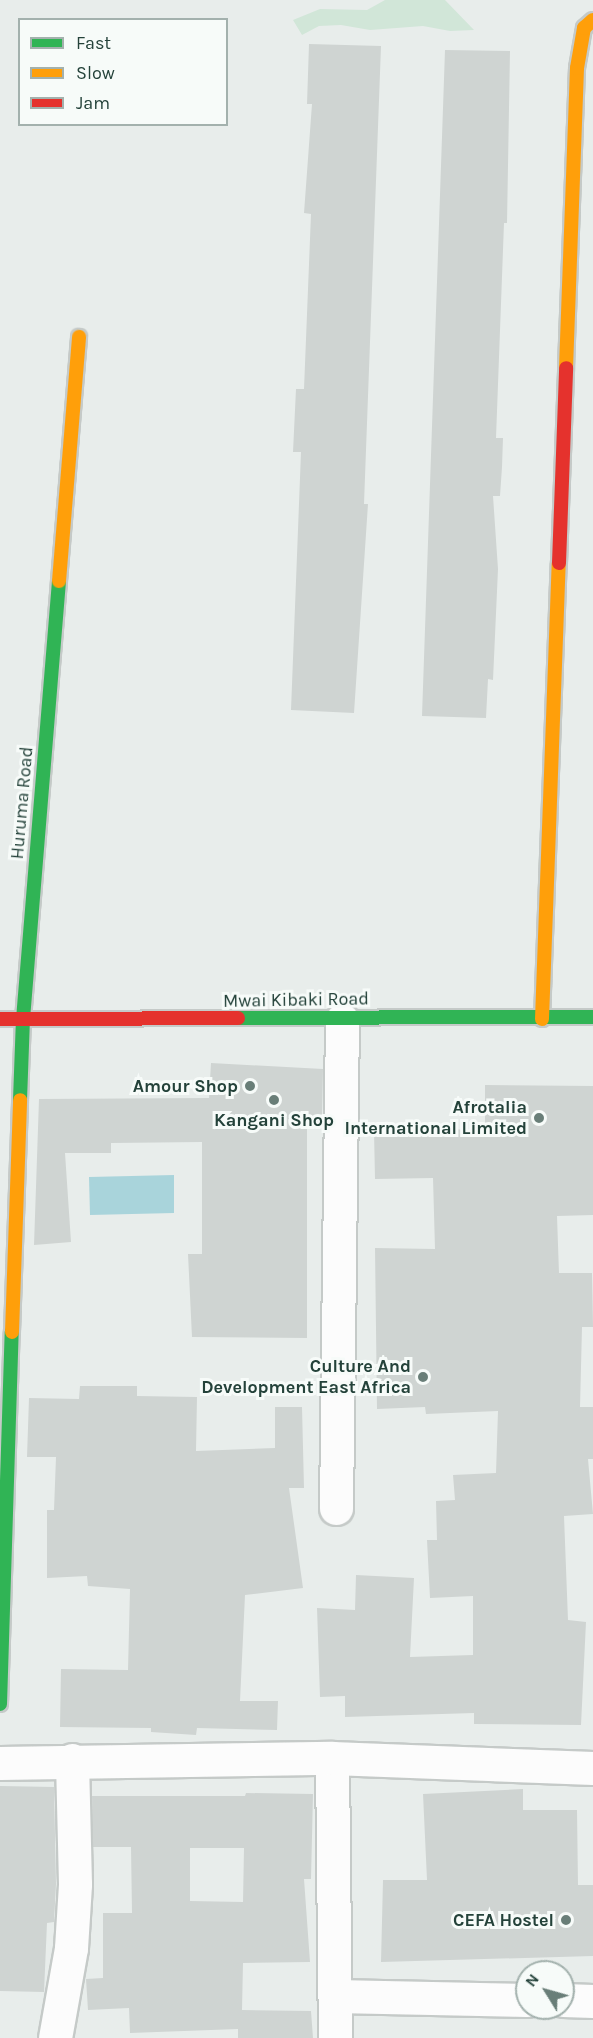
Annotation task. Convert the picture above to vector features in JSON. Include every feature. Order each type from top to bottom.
[{"type":"street","points":[[542,1019],[577,68],[584,28],[593,20]]},
{"type":"street","name":"Huruma Road","points":[[0,1704],[22,1019],[79,337]]},
{"type":"street","name":"Mwai Kibaki Road","points":[[0,1019],[342,1020],[593,1017]]},
{"type":"street","points":[[336,1508],[342,1020]]},
{"type":"street","points":[[332,1758],[335,2038]]},
{"type":"street","points":[[0,1764],[72,1760],[332,1758],[593,1768]]},
{"type":"street","points":[[55,2038],[71,1948],[75,1884],[72,1760]]},
{"type":"street","points":[[335,1996],[515,2000]]},
{"type":"street","points":[[575,2000],[593,2001]]},
{"type":"green space","points":[[385,0],[445,0],[474,30],[450,31],[423,26],[370,30],[341,25],[319,26],[302,35],[293,20],[320,9],[367,10]]},
{"type":"water","points":[[174,1175],[174,1213],[90,1215],[89,1177]]},
{"type":"building","points":[[309,44],[381,46],[364,504],[368,504],[354,713],[291,710],[301,452],[293,452],[296,389],[304,389],[311,214],[304,213],[312,104],[307,104]]},
{"type":"building","points":[[445,50],[510,51],[507,223],[504,223],[496,438],[503,438],[502,467],[500,496],[493,496],[498,569],[493,680],[488,679],[486,718],[422,716]]},
{"type":"building","points":[[211,1063],[323,1069],[322,1118],[307,1117],[307,1338],[192,1337],[188,1254],[202,1254],[202,1142],[111,1143],[111,1153],[65,1153],[71,1242],[34,1245],[39,1099],[209,1098]]},
{"type":"building","points":[[485,1085],[593,1086],[593,1215],[557,1216],[559,1273],[592,1273],[593,1327],[582,1327],[580,1407],[593,1407],[593,1459],[588,1459],[593,1514],[564,1516],[568,1620],[586,1622],[581,1725],[474,1724],[474,1713],[345,1717],[345,1696],[320,1697],[317,1608],[355,1610],[356,1575],[414,1578],[410,1657],[473,1655],[473,1596],[430,1598],[427,1540],[437,1540],[436,1501],[455,1500],[453,1475],[496,1473],[498,1411],[426,1414],[425,1407],[377,1409],[375,1248],[435,1249],[433,1178],[375,1179],[374,1131],[485,1129]]},
{"type":"building","points":[[80,1386],[137,1386],[137,1396],[197,1397],[196,1451],[275,1448],[275,1407],[302,1407],[304,1488],[289,1488],[303,1588],[245,1595],[240,1701],[278,1701],[277,1730],[197,1728],[196,1735],[151,1732],[151,1728],[60,1727],[61,1669],[128,1670],[130,1589],[88,1586],[87,1576],[47,1578],[47,1510],[54,1510],[56,1457],[27,1457],[29,1398],[79,1399]]},
{"type":"building","points":[[0,1786],[54,1787],[56,1884],[54,1922],[47,1923],[44,1992],[0,1991]]},
{"type":"building","points":[[523,1789],[523,1810],[577,1810],[578,1885],[593,1885],[593,1956],[381,1962],[383,1880],[427,1880],[423,1794]]},
{"type":"building","points":[[246,1793],[313,1794],[311,1879],[304,1879],[310,1962],[243,1963],[242,2010],[311,2011],[313,2038],[238,2038],[238,2029],[130,2033],[129,2008],[88,2010],[86,1979],[103,1978],[103,1913],[132,1913],[131,1847],[93,1847],[92,1796],[245,1796]],"holes":[[[190,1848],[244,1848],[243,1902],[190,1901]]]},
{"type":"traffic: fast","points":[[20,1100],[23,1019],[59,581]]},
{"type":"traffic: fast","points":[[238,1018],[593,1017]]},
{"type":"traffic: fast","points":[[0,1704],[12,1332]]},
{"type":"traffic: slow","points":[[566,368],[577,68],[584,28],[593,20]]},
{"type":"traffic: slow","points":[[59,581],[79,337]]},
{"type":"traffic: slow","points":[[542,1019],[559,563]]},
{"type":"traffic: slow","points":[[12,1332],[20,1100]]},
{"type":"traffic: jam","points":[[559,563],[566,368]]},
{"type":"traffic: jam","points":[[0,1019],[238,1018]]},
{"type":"place","name":"Amour Shop","points":[[250,1086]]},
{"type":"place","name":"Kangani Shop","points":[[274,1100]]},
{"type":"place","name":"Afrotalia International Limited","points":[[539,1118]]},
{"type":"place","name":"Culture And Development East Africa","points":[[423,1377]]},
{"type":"place","name":"CEFA Hostel","points":[[566,1920]]}]
